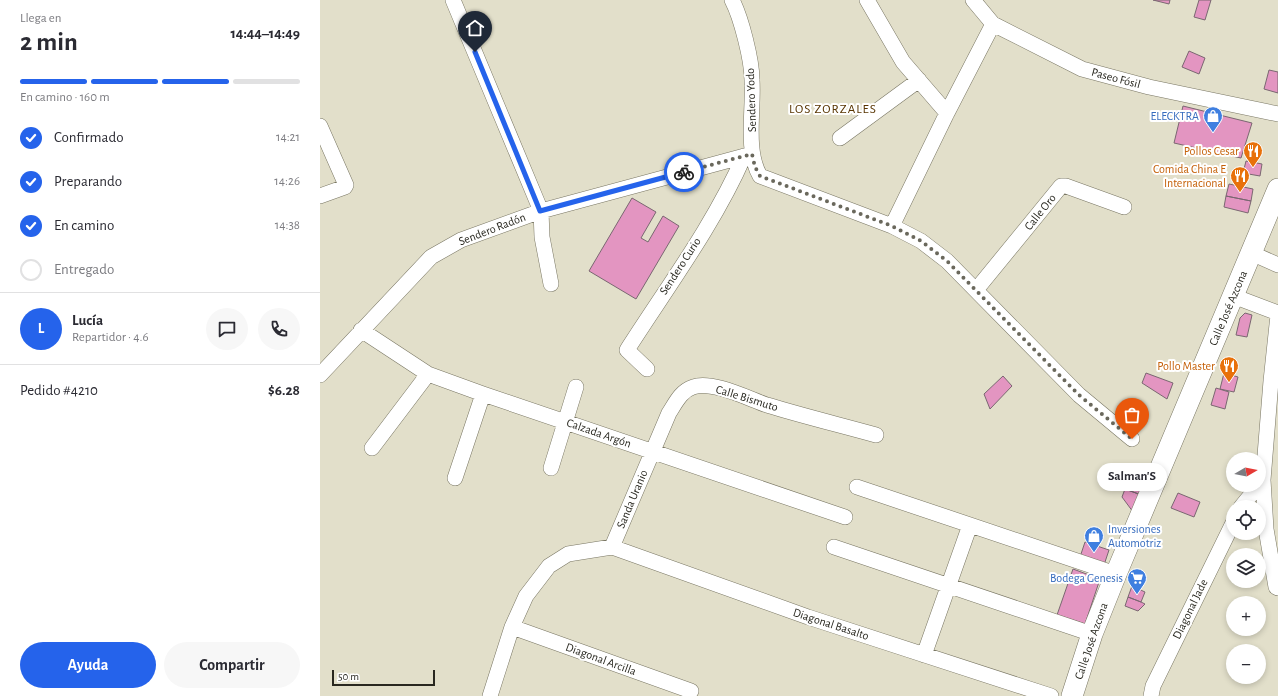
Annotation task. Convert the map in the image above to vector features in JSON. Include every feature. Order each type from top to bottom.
[{"type":"main road","name":"Calle José Azcona","points":[[1072,696],[1092,634],[1116,574],[1278,189]]},
{"type":"street","points":[[453,0],[540,211],[542,238],[551,284]]},
{"type":"street","name":"Sendero Yodo","points":[[732,0],[744,38],[752,78],[748,155]]},
{"type":"street","points":[[867,0],[903,62],[947,113]]},
{"type":"street","name":"Paseo Fósil","points":[[973,0],[993,24],[1082,69],[1149,87],[1278,114]]},
{"type":"street","points":[[892,226],[947,113],[993,24]]},
{"type":"street","points":[[840,138],[919,80]]},
{"type":"street","points":[[320,126],[346,183],[345,187],[320,196]]},
{"type":"street","points":[[748,155],[760,176],[892,226],[921,241],[947,261],[1079,395],[1132,439]]},
{"type":"street","name":"Sendero Radón","points":[[320,372],[431,257],[461,240],[540,211],[748,155]]},
{"type":"street","name":"Sendero Curio","points":[[648,369],[627,350],[709,222],[748,155]]},
{"type":"street","name":"Calle Oro","points":[[976,290],[1061,186],[1066,186],[1124,207]]},
{"type":"street","points":[[1251,253],[1278,265]]},
{"type":"street","points":[[1233,296],[1278,314],[1271,380],[1266,452]]},
{"type":"street","name":"Calzada Argón","points":[[361,330],[428,374],[846,517]]},
{"type":"street","points":[[372,448],[428,374]]},
{"type":"street","name":"Calle Bismuto","points":[[653,451],[669,413],[682,393],[694,386],[705,385],[766,405],[876,434]]},
{"type":"street","points":[[551,468],[576,387]]},
{"type":"street","points":[[455,478],[483,394]]},
{"type":"street","name":"Sanda Uranio","points":[[612,547],[653,451]]},
{"type":"street","points":[[857,486],[1116,574]]},
{"type":"street","points":[[1247,500],[1254,492]]},
{"type":"street","points":[[1264,492],[1266,529],[1277,587]]},
{"type":"street","points":[[924,655],[970,525]]},
{"type":"street","name":"Diagonal Jade","points":[[1151,696],[1153,686],[1226,537]]},
{"type":"street","points":[[490,696],[512,627],[526,596],[549,566],[568,554],[612,547]]},
{"type":"street","name":"Diagonal Basalto","points":[[612,547],[808,616],[1051,696]]},
{"type":"street","points":[[834,547],[1092,634]]},
{"type":"street","name":"Diagonal Arcilla","points":[[512,627],[691,691]]},
{"type":"building","points":[[1153,0],[1170,0],[1169,4]]},
{"type":"building","points":[[1199,0],[1211,0],[1205,20],[1194,17]]},
{"type":"building","points":[[1189,51],[1205,58],[1199,74],[1182,67]]},
{"type":"building","points":[[1269,70],[1278,72],[1278,93],[1264,89]]},
{"type":"building","name":"ELECKTRA","points":[[1183,106],[1252,123],[1241,158],[1174,143]]},
{"type":"building","name":"Pollos Cesar","points":[[1246,161],[1262,164],[1260,176],[1243,173]]},
{"type":"building","name":"Comida China E Internacional","points":[[1229,184],[1253,189],[1251,201],[1226,196]]},
{"type":"building","points":[[1226,196],[1251,201],[1248,213],[1224,207]]},
{"type":"building","points":[[632,198],[656,212],[641,238],[648,242],[663,216],[679,226],[636,299],[589,271]]},
{"type":"building","points":[[1245,313],[1252,315],[1247,337],[1236,335],[1240,318]]},
{"type":"building","points":[[1146,373],[1173,383],[1167,399],[1142,383]]},
{"type":"building","name":"Pollo Master","points":[[1224,373],[1238,377],[1234,392],[1220,389]]},
{"type":"building","points":[[1003,376],[1012,386],[990,409],[984,394]]},
{"type":"building","points":[[1216,388],[1229,392],[1225,409],[1211,405]]},
{"type":"building","points":[[1128,481],[1147,489],[1144,496],[1125,489]]},
{"type":"building","points":[[1125,489],[1144,496],[1139,520],[1122,497]]},
{"type":"building","points":[[1178,493],[1200,502],[1194,517],[1171,508]]},
{"type":"building","name":"Inversiones Automotriz","points":[[1085,542],[1109,550],[1104,565],[1080,557]]},
{"type":"building","points":[[1073,569],[1100,579],[1085,624],[1057,615]]},
{"type":"building","name":"Bodega Genesis","points":[[1132,586],[1145,592],[1141,602],[1128,597]]},
{"type":"building","points":[[1128,597],[1145,604],[1138,611],[1125,606]]},
{"type":"way so far","points":[[684,172],[752,154],[755,167],[760,176],[776,184],[892,226],[921,241],[947,261],[1079,395],[1116,428],[1132,439]]},
{"type":"place","name":"ELECKTRA","points":[[1213,133]]},
{"type":"place","name":"Pollos Cesar","points":[[1253,168]]},
{"type":"place","name":"Comida China E Internacional","points":[[1240,193]]},
{"type":"place","name":"Pollo Master","points":[[1229,383]]},
{"type":"place","name":"Salman'S","points":[[1132,439]]},
{"type":"place","name":"Inversiones Automotriz","points":[[1094,553]]},
{"type":"place","name":"Bodega Genesis","points":[[1137,595]]},
{"type":"district","name":"LOS ZORZALES","points":[[833,108]]},
{"type":"route","points":[[475,52],[540,211],[684,172]]}]
